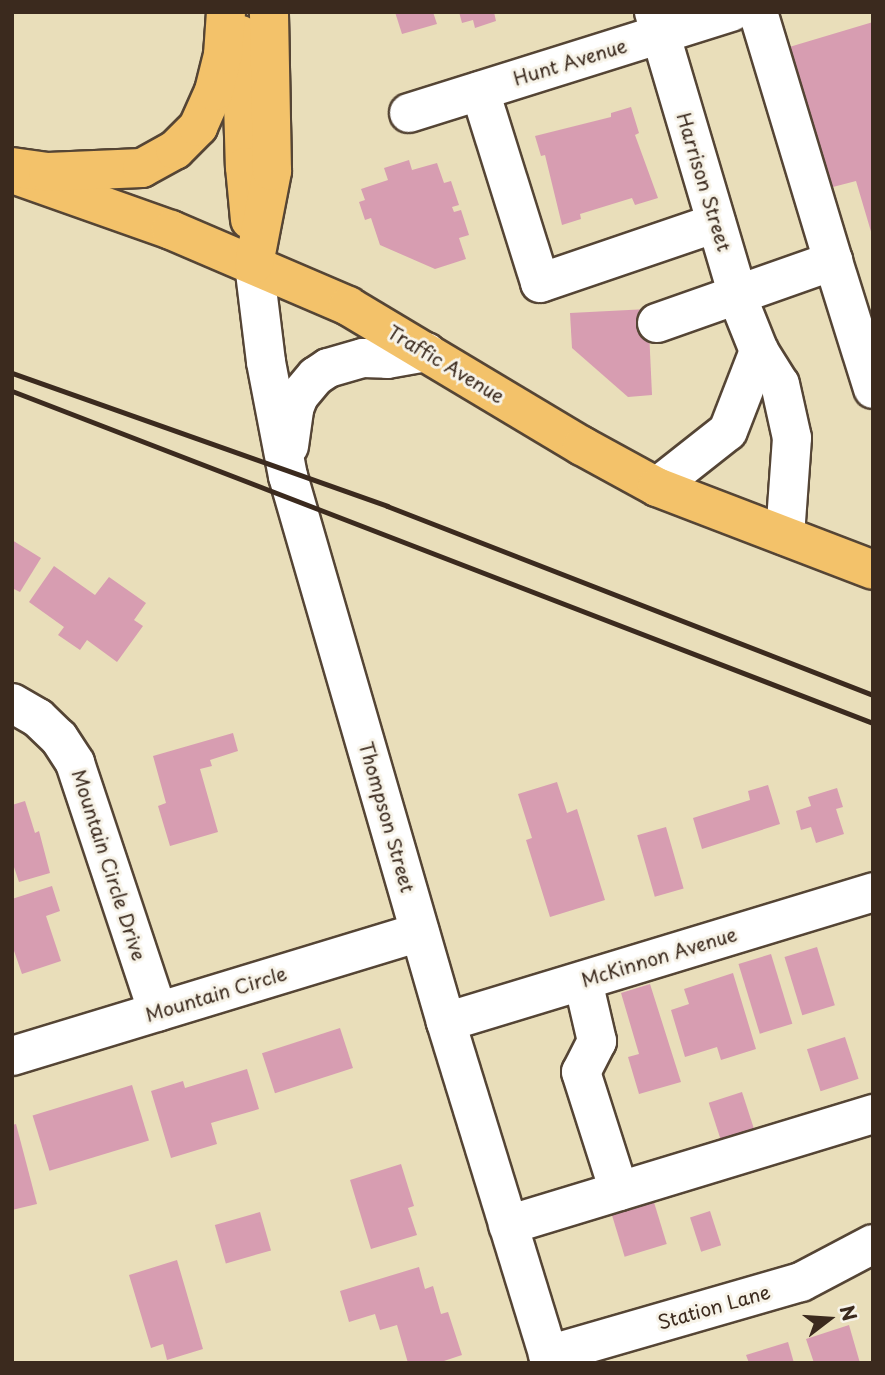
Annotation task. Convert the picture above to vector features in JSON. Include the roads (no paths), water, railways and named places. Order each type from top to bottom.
[{"type":"main road","points":[[12,167],[47,172],[142,168],[176,150],[198,127],[214,91],[223,55],[226,12]]},
{"type":"main road","points":[[241,12],[245,167],[254,264]]},
{"type":"main road","points":[[254,264],[272,171],[269,12]]},
{"type":"main road","name":"Traffic Avenue","points":[[12,173],[114,209],[254,264],[348,306],[582,446],[657,487],[873,570]]},
{"type":"street","name":"Hunt Avenue","points":[[409,113],[480,91],[657,23],[732,12]]},
{"type":"street","points":[[758,12],[872,387]]},
{"type":"street","name":"Harrison Street","points":[[657,23],[737,293],[759,351],[780,384],[792,438],[785,536]]},
{"type":"street","points":[[480,91],[540,283],[716,223]]},
{"type":"street","points":[[657,323],[833,261]]},
{"type":"street","name":"Thompson Street","points":[[254,264],[266,362],[288,476],[446,1022],[549,1359]]},
{"type":"street","points":[[657,487],[728,431],[759,351]]},
{"type":"street","points":[[288,476],[294,408],[316,376],[343,361],[387,359],[426,352]]},
{"type":"street","name":"Mountain Circle Drive","points":[[12,703],[59,738],[75,763],[158,1012]]},
{"type":"street","name":"McKinnon Avenue","points":[[446,1022],[873,892]]},
{"type":"street","name":"Mountain Circle","points":[[12,1056],[420,932]]},
{"type":"street","points":[[583,981],[597,1041],[581,1072],[619,1191]]},
{"type":"street","points":[[508,1225],[873,1114]]},
{"type":"street","name":"Station Lane","points":[[549,1359],[801,1282],[873,1244]]},
{"type":"railway","points":[[12,373],[387,506],[873,695]]},
{"type":"railway","points":[[12,391],[873,723]]}]
